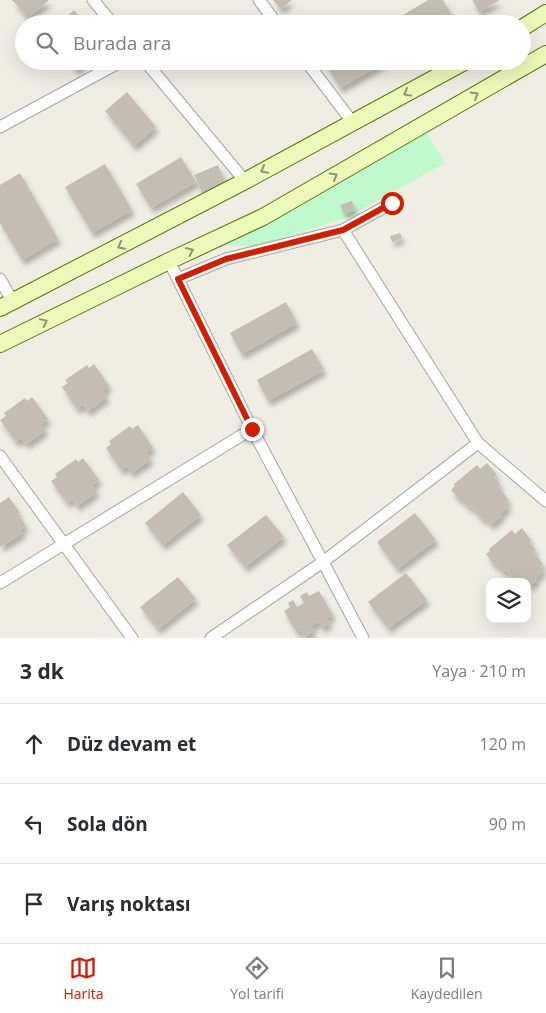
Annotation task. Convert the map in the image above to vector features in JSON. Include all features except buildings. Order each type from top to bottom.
[{"type":"main road","points":[[531,22],[546,13]]},
{"type":"main road","points":[[531,63],[546,54]]},
{"type":"main road","points":[[6,305],[449,70]]},
{"type":"main road","points":[[0,344],[263,217],[518,70]]},
{"type":"street","points":[[93,0],[106,15]]},
{"type":"street","points":[[259,0],[270,15]]},
{"type":"street","points":[[0,127],[105,70]]},
{"type":"street","points":[[153,70],[245,180]]},
{"type":"street","points":[[313,70],[353,122]]},
{"type":"street","points":[[178,279],[226,259],[343,230],[392,203]]},
{"type":"street","points":[[343,230],[478,443],[546,501]]},
{"type":"street","points":[[169,261],[252,429],[362,638]]},
{"type":"street","points":[[0,279],[6,305]]},
{"type":"street","points":[[0,583],[252,429]]},
{"type":"street","points":[[211,638],[323,562],[478,443]]},
{"type":"street","points":[[0,456],[132,638]]},
{"type":"green space","points":[[427,133],[445,163],[348,217],[257,246],[224,246]]},
{"type":"route","points":[[252,429],[178,279],[226,259],[343,230],[392,203]]}]
